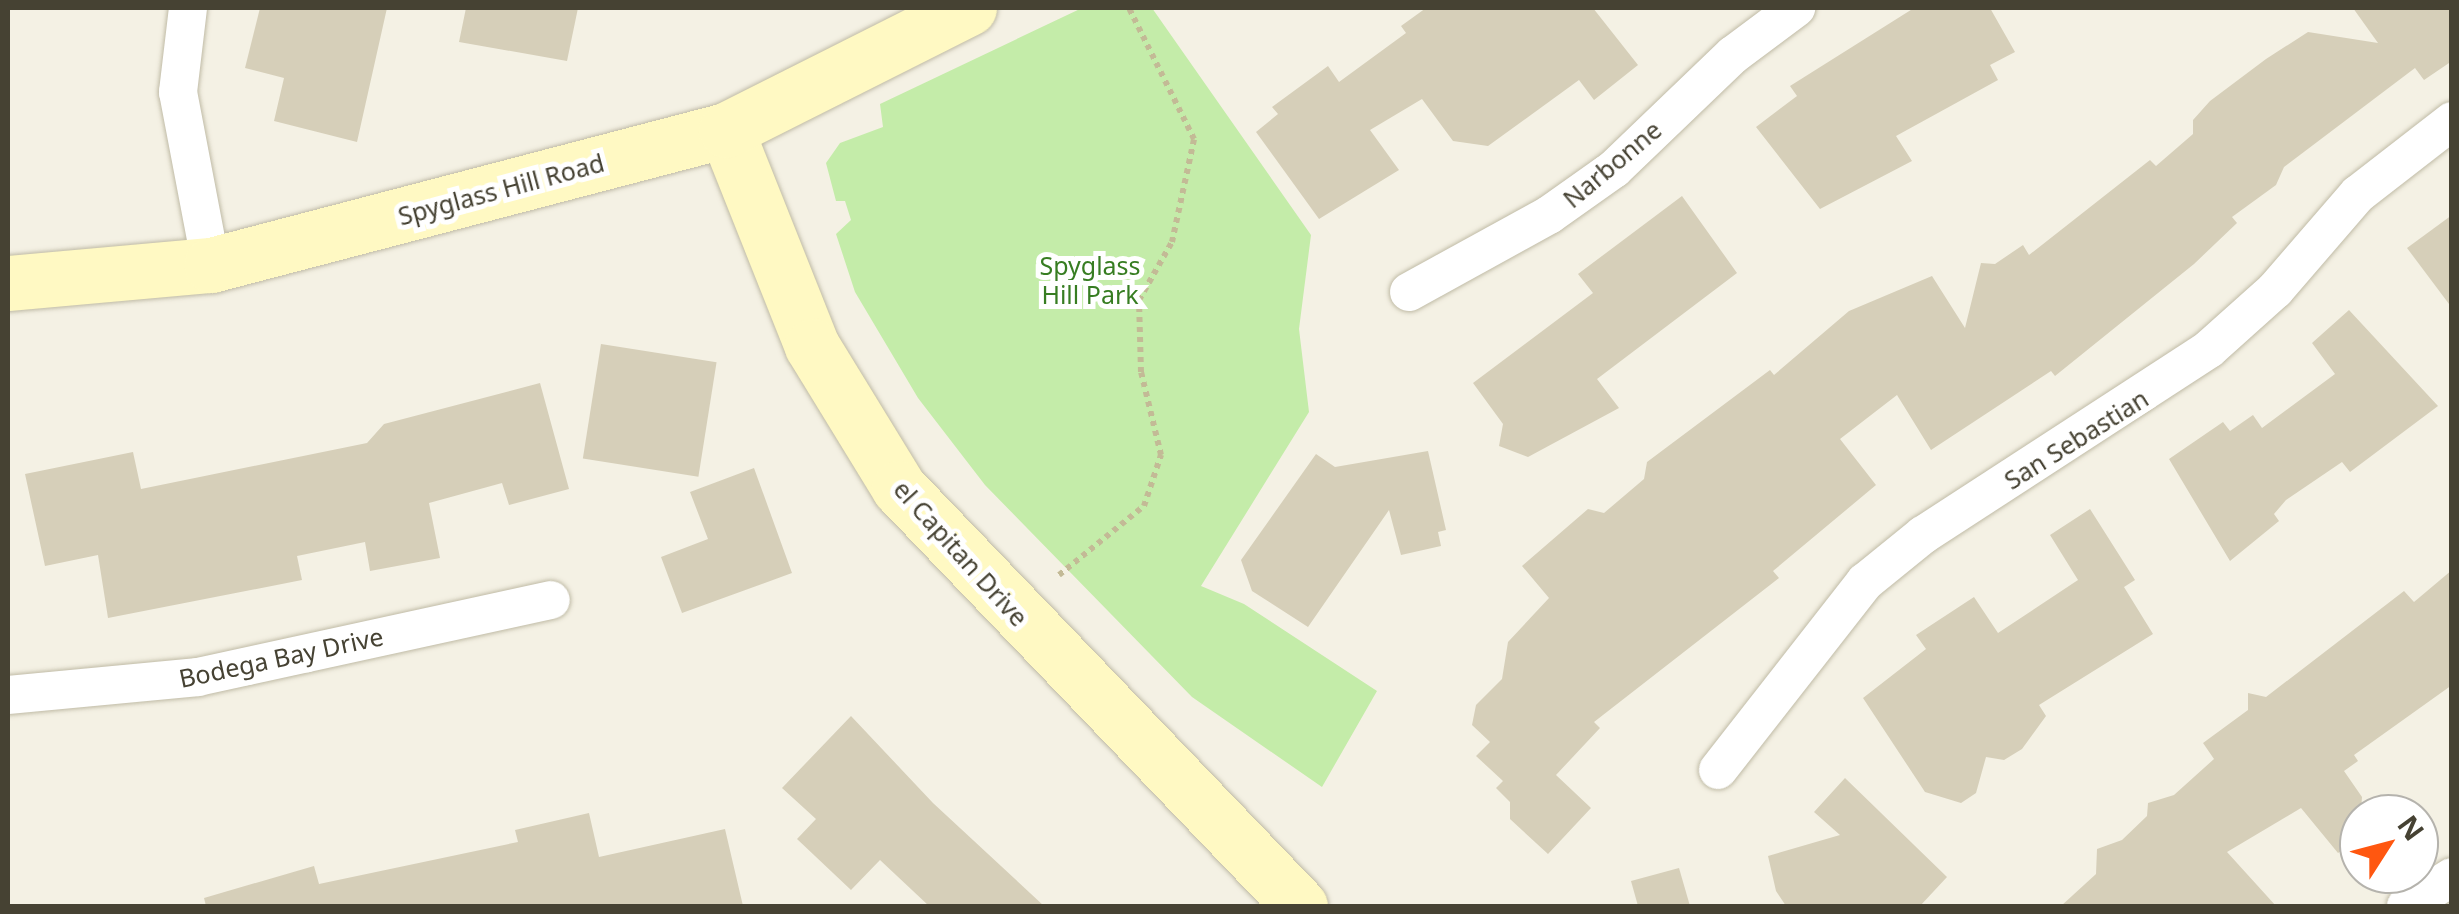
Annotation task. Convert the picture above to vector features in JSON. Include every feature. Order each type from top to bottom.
[{"type":"main road","name":"Spyglass Hill Road","points":[[8,283],[211,265],[726,130],[968,8]]},
{"type":"main road","name":"el Capitan Drive","points":[[726,130],[812,346],[899,488],[1300,906]]},
{"type":"street","points":[[188,8],[178,92],[211,265]]},
{"type":"street","name":"Narbonne","points":[[1409,292],[1549,216],[1614,169],[1732,55],[1796,8]]},
{"type":"street","name":"San Sebastian","points":[[1718,770],[1865,582],[1923,535],[2209,350],[2276,290],[2358,194],[2452,122]]},
{"type":"street","name":"Bodega Bay Drive","points":[[8,695],[198,677],[550,600]]},
{"type":"street","points":[[2406,906],[2452,877]]},
{"type":"path","points":[[1059,575],[1144,506],[1161,455],[1140,372],[1139,300],[1172,242],[1194,140],[1129,8]]},
{"type":"green space","name":"Spyglass Hill Park","points":[[1082,8],[1152,8],[1311,235],[1299,329],[1309,412],[1201,586],[1244,604],[1377,691],[1322,787],[1192,697],[985,485],[918,398],[855,292],[836,234],[851,220],[845,201],[836,201],[826,163],[840,143],[883,127],[880,104]]},
{"type":"building","points":[[260,8],[387,8],[357,142],[274,121],[284,78],[245,68]]},
{"type":"building","points":[[466,8],[578,8],[567,61],[459,42]]},
{"type":"building","points":[[1426,8],[1593,8],[1638,65],[1594,100],[1579,80],[1488,146],[1453,141],[1422,99],[1370,130],[1399,170],[1319,219],[1256,132],[1278,114],[1272,107],[1328,66],[1339,82],[1406,33],[1401,26]]},
{"type":"building","points":[[1914,8],[1990,8],[2015,52],[1990,65],[1998,80],[1896,136],[1912,161],[1820,209],[1756,127],[1797,96],[1790,86]]},
{"type":"building","points":[[2353,8],[2452,8],[2452,61],[2424,80],[2415,68],[2284,167],[2276,185],[2232,217],[2237,223],[2194,264],[2055,376],[2051,371],[1931,450],[1897,395],[1840,439],[1876,485],[1773,571],[1779,578],[1594,722],[1600,728],[1556,775],[1591,808],[1548,854],[1510,819],[1510,802],[1496,788],[1503,781],[1476,756],[1490,742],[1472,725],[1476,705],[1502,679],[1508,642],[1549,598],[1522,566],[1588,509],[1604,513],[1644,479],[1647,462],[1770,370],[1774,375],[1849,311],[1932,276],[1965,328],[1981,263],[1995,264],[2023,245],[2029,255],[2150,160],[2156,166],[2193,134],[2193,120],[2210,101],[2266,59],[2308,32],[2378,43]]},
{"type":"building","points":[[1682,196],[1737,273],[1597,379],[1619,408],[1528,457],[1499,446],[1503,424],[1473,383],[1593,293],[1578,274]]},
{"type":"building","points":[[2452,215],[2452,308],[2407,248]]},
{"type":"building","points":[[2349,310],[2438,406],[2350,472],[2342,462],[2286,500],[2274,514],[2279,521],[2230,561],[2169,459],[2223,422],[2230,431],[2253,415],[2262,428],[2335,374],[2312,343]]},
{"type":"building","points":[[601,344],[717,362],[698,477],[583,459]]},
{"type":"building","points":[[540,383],[569,489],[509,505],[502,483],[429,503],[440,558],[370,571],[365,542],[297,556],[302,580],[108,618],[98,555],[45,566],[25,474],[133,452],[141,489],[367,443],[384,424]]},
{"type":"building","points":[[1428,451],[1446,530],[1438,532],[1441,546],[1401,555],[1389,510],[1308,627],[1252,591],[1241,560],[1316,454],[1335,467]]},
{"type":"building","points":[[754,468],[792,573],[682,613],[661,557],[708,539],[690,492]]},
{"type":"building","points":[[2090,509],[2135,580],[2124,587],[2153,634],[2039,705],[2046,716],[2022,749],[2004,760],[1986,757],[1976,793],[1961,803],[1925,792],[1863,698],[1926,649],[1916,635],[1974,597],[1998,633],[2078,580],[2050,535]]},
{"type":"building","points":[[2452,570],[2452,685],[2354,755],[2358,761],[2344,771],[2360,794],[2339,794],[2339,852],[2301,808],[2227,852],[2276,906],[2061,906],[2096,874],[2097,849],[2122,840],[2147,816],[2148,803],[2174,795],[2214,759],[2203,743],[2248,710],[2248,693],[2266,697],[2404,591],[2414,602]]},
{"type":"building","points":[[851,716],[933,803],[1044,906],[929,906],[880,860],[851,890],[797,839],[816,819],[782,788]]},
{"type":"building","points":[[1845,778],[1947,877],[1920,906],[1786,906],[1776,891],[1768,856],[1840,835],[1814,812]]},
{"type":"building","points":[[589,813],[599,857],[725,829],[743,906],[206,906],[204,898],[314,866],[319,884],[518,842],[515,830]]},
{"type":"building","points":[[1679,868],[1690,906],[1638,906],[1631,881]]}]
